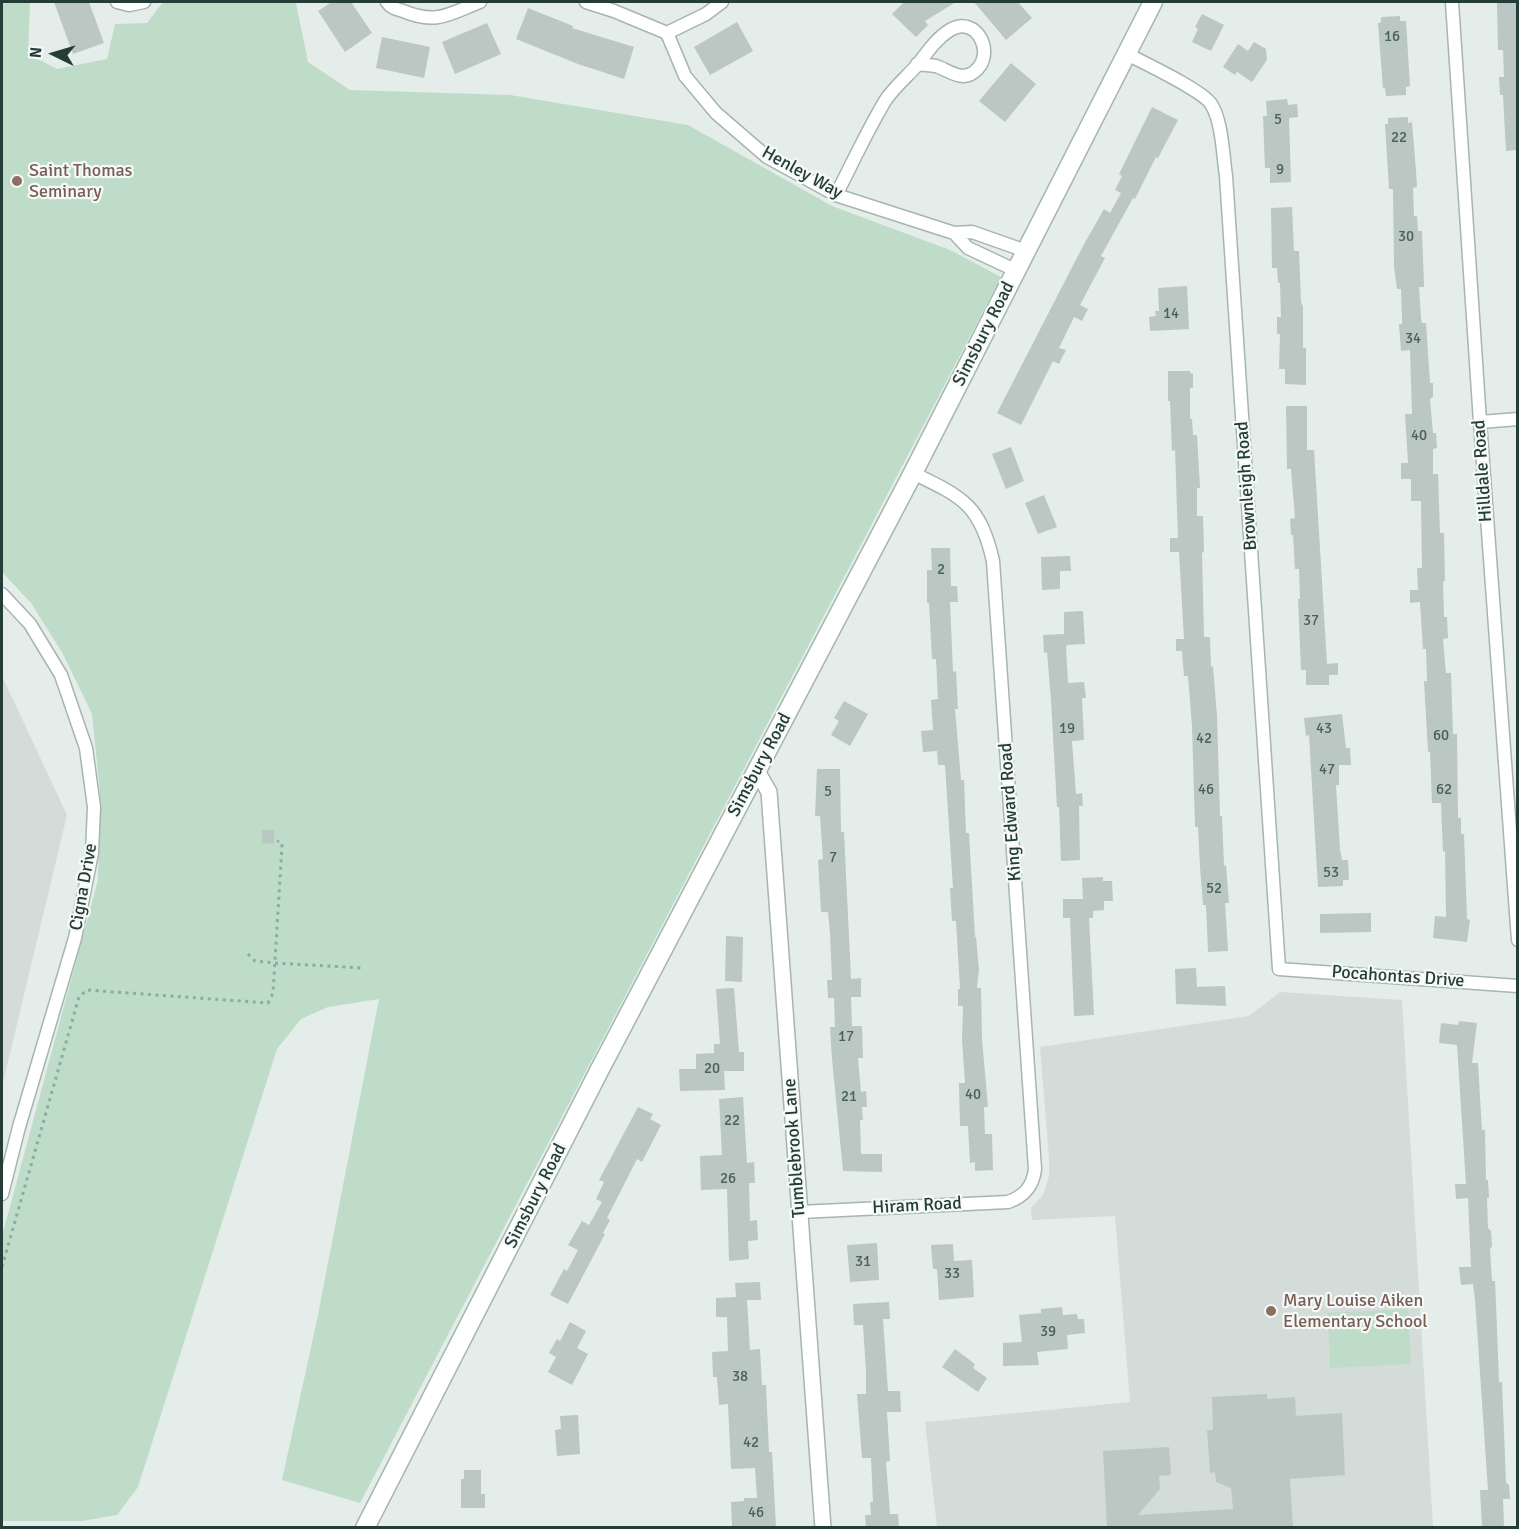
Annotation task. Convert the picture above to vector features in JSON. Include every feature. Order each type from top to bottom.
[{"type":"main road","name":"Simsbury Road","points":[[365,1527],[599,1071],[1017,271],[1153,2]]},
{"type":"street","points":[[117,2],[129,5],[144,2]]},
{"type":"street","points":[[387,2],[390,6],[415,16],[442,18],[480,2]]},
{"type":"street","points":[[586,2],[667,33],[706,14],[722,2]]},
{"type":"street","name":"Hilldale Road","points":[[1452,2],[1518,940]]},
{"type":"street","points":[[836,195],[886,100],[941,36],[954,28],[967,28],[976,30],[982,40],[984,50],[981,63],[974,73],[962,76],[937,67],[918,64]]},
{"type":"street","name":"Henley Way","points":[[667,33],[685,76],[716,113],[767,157],[836,195],[954,233],[972,232],[1026,251]]},
{"type":"street","name":"Brownleigh Road","points":[[1127,54],[1210,102],[1218,121],[1228,200],[1279,969]]},
{"type":"street","name":"Henley Way","points":[[954,233],[968,248],[1017,271]]},
{"type":"street","points":[[1480,422],[1518,419]]},
{"type":"street","name":"King Edward Road","points":[[913,472],[957,496],[970,507],[982,523],[993,561],[1036,1159],[1034,1180],[1029,1188]]},
{"type":"street","name":"Cigna Drive","points":[[2,594],[30,624],[62,675],[87,748],[94,807],[92,853],[75,938],[19,1127],[2,1194]]},
{"type":"street","name":"Tumblebrook Lane","points":[[757,771],[769,792],[823,1527]]},
{"type":"street","name":"Pocahontas Drive","points":[[1279,969],[1518,987]]},
{"type":"street","name":"Hiram Road","points":[[800,1212],[1008,1202],[1016,1199],[1029,1188]]},
{"type":"path","points":[[2,1267],[76,1003],[83,992],[87,990],[268,1003],[273,993],[282,846],[281,842],[277,841]]},
{"type":"path","points":[[248,954],[255,961],[362,968]]},
{"type":"shaded area","points":[[2,676],[67,815],[2,1087]]},
{"type":"shaded area","name":"Mary Louise Aiken Elementary School","points":[[1280,992],[1402,1000],[1433,1527],[937,1527],[925,1422],[1130,1402],[1115,1216],[1032,1220],[1031,1208],[1043,1195],[1049,1176],[1040,1047],[1249,1016]]},
{"type":"green space","points":[[2,2],[30,2],[28,54],[57,69],[107,59],[115,24],[147,23],[163,2],[296,3],[308,62],[350,90],[510,95],[688,125],[832,206],[950,250],[1001,277],[360,1503],[282,1480],[317,1320],[379,999],[328,1007],[301,1019],[277,1049],[138,1487],[117,1515],[82,1521],[2,1521],[2,1236],[98,880],[100,793],[92,714],[63,654],[31,603],[2,572]]},
{"type":"green space","points":[[1408,1309],[1411,1364],[1330,1368],[1328,1313]]},
{"type":"building","points":[[54,2],[89,2],[104,43],[73,54]]},
{"type":"building","points":[[332,2],[351,2],[372,33],[345,52],[318,11]]},
{"type":"building","points":[[904,2],[956,2],[925,21],[928,25],[916,37],[892,14]]},
{"type":"building","points":[[974,2],[1018,2],[1032,18],[1006,40]]},
{"type":"building","points":[[1497,2],[1518,2],[1518,150],[1506,151],[1503,95],[1500,95],[1499,77],[1504,77],[1503,50],[1498,50]]},
{"type":"building","points":[[528,8],[573,26],[572,28],[634,47],[624,79],[578,64],[516,39]]},
{"type":"building","points":[[1202,14],[1224,25],[1211,51],[1192,42],[1198,29],[1195,27]]},
{"type":"building","points":[[1400,16],[1400,21],[1406,21],[1410,86],[1406,87],[1406,95],[1386,96],[1385,88],[1383,88],[1378,23],[1381,22],[1381,17]]},
{"type":"building","points":[[737,22],[753,51],[710,75],[694,47]]},
{"type":"building","points":[[487,23],[501,54],[455,74],[442,42]]},
{"type":"building","points":[[382,37],[430,47],[424,78],[376,68]]},
{"type":"building","points":[[1254,42],[1266,49],[1267,60],[1252,82],[1237,72],[1235,75],[1223,67],[1238,44],[1248,51]]},
{"type":"building","points":[[1011,63],[1036,84],[1005,122],[979,101]]},
{"type":"building","points":[[1287,99],[1288,105],[1297,104],[1298,117],[1289,118],[1291,182],[1270,183],[1270,168],[1265,168],[1263,116],[1267,116],[1266,101]]},
{"type":"building","points":[[1152,107],[1178,120],[1101,256],[1105,258],[1080,305],[1088,309],[1082,321],[1074,317],[1059,348],[1066,350],[1059,364],[1053,361],[1021,425],[997,413],[1083,246],[1104,209],[1110,213],[1121,193],[1115,190],[1122,176],[1119,174]]},
{"type":"building","points":[[1408,117],[1408,123],[1412,122],[1417,187],[1413,188],[1414,216],[1417,216],[1418,231],[1422,231],[1424,287],[1419,287],[1421,318],[1422,323],[1426,323],[1430,383],[1433,383],[1433,397],[1430,399],[1433,433],[1436,433],[1437,448],[1433,449],[1433,474],[1438,474],[1440,533],[1444,533],[1444,617],[1447,617],[1448,638],[1443,639],[1446,673],[1451,673],[1453,734],[1457,734],[1458,818],[1461,818],[1461,834],[1464,834],[1467,919],[1470,920],[1467,942],[1433,938],[1435,916],[1446,917],[1445,851],[1443,852],[1441,803],[1432,803],[1424,681],[1427,681],[1426,649],[1423,649],[1420,602],[1410,603],[1410,590],[1418,590],[1417,568],[1422,568],[1421,501],[1411,501],[1411,479],[1401,479],[1401,463],[1408,463],[1405,414],[1412,414],[1410,350],[1401,351],[1399,324],[1402,324],[1401,289],[1397,289],[1394,267],[1393,189],[1389,189],[1385,124],[1388,124],[1388,118]]},
{"type":"building","points":[[1292,207],[1294,251],[1299,251],[1303,348],[1306,348],[1306,385],[1285,384],[1285,369],[1279,369],[1280,334],[1277,334],[1277,317],[1281,317],[1280,283],[1278,283],[1277,268],[1272,268],[1271,208]]},
{"type":"building","points":[[1187,286],[1189,329],[1150,331],[1149,317],[1156,316],[1155,311],[1159,311],[1158,288]]},
{"type":"building","points":[[1168,371],[1190,371],[1193,374],[1193,388],[1190,388],[1190,419],[1192,419],[1193,435],[1197,435],[1200,488],[1197,488],[1197,516],[1203,516],[1204,637],[1210,637],[1217,716],[1220,816],[1222,816],[1224,866],[1226,865],[1229,903],[1225,903],[1228,951],[1208,952],[1198,827],[1195,827],[1188,676],[1184,676],[1182,651],[1176,651],[1176,639],[1184,639],[1179,552],[1170,552],[1170,538],[1178,538],[1175,450],[1172,451]]},
{"type":"building","points":[[1286,406],[1307,406],[1307,450],[1314,450],[1327,664],[1338,663],[1338,675],[1329,675],[1329,685],[1306,685],[1306,670],[1301,670],[1299,569],[1295,569],[1293,535],[1291,535],[1290,519],[1295,518],[1291,469],[1287,469]]},
{"type":"building","points":[[1011,447],[1024,481],[1006,489],[992,454]]},
{"type":"building","points":[[1044,495],[1057,527],[1038,534],[1025,503]]},
{"type":"building","points":[[931,548],[950,548],[951,586],[957,586],[958,602],[950,602],[953,672],[956,671],[958,709],[955,709],[961,780],[964,780],[966,833],[969,833],[979,970],[977,988],[981,988],[982,1039],[988,1107],[984,1107],[985,1134],[992,1134],[993,1170],[975,1171],[975,1162],[970,1163],[968,1126],[960,1126],[959,1083],[965,1083],[962,1040],[963,1006],[958,1006],[958,989],[960,989],[956,921],[952,921],[950,888],[953,888],[945,765],[938,765],[937,751],[923,752],[921,731],[933,730],[931,700],[938,699],[936,659],[932,659],[929,603],[927,603],[927,570],[932,570]]},
{"type":"building","points":[[1070,556],[1071,571],[1060,571],[1060,589],[1042,590],[1041,557]]},
{"type":"building","points":[[1083,611],[1085,644],[1067,645],[1066,647],[1068,683],[1084,682],[1086,698],[1082,698],[1084,740],[1072,741],[1076,794],[1082,793],[1083,806],[1079,806],[1080,860],[1061,861],[1051,700],[1047,652],[1044,653],[1043,635],[1064,634],[1064,612]]},
{"type":"building","points":[[844,701],[868,714],[850,746],[831,735],[839,721],[834,718]]},
{"type":"building","points":[[1342,714],[1346,748],[1350,748],[1351,765],[1339,765],[1339,785],[1336,785],[1340,849],[1342,860],[1348,860],[1349,880],[1343,880],[1343,886],[1318,887],[1309,735],[1306,736],[1304,718]]},
{"type":"building","points":[[817,769],[840,769],[841,832],[844,832],[851,979],[861,978],[861,997],[851,997],[852,1026],[862,1026],[863,1058],[858,1058],[861,1092],[866,1091],[867,1107],[862,1107],[863,1120],[860,1120],[861,1154],[882,1154],[882,1172],[843,1171],[830,1027],[835,1027],[834,998],[828,998],[827,980],[832,980],[830,933],[828,912],[821,912],[818,860],[823,859],[820,816],[815,816]]},
{"type":"building","points":[[262,830],[274,830],[274,844],[262,843]]},
{"type":"building","points":[[1103,877],[1103,881],[1112,881],[1113,901],[1104,901],[1104,910],[1093,911],[1093,918],[1089,918],[1094,1015],[1074,1016],[1070,918],[1063,918],[1063,899],[1083,899],[1082,878]]},
{"type":"building","points":[[1371,913],[1371,932],[1320,933],[1320,914]]},
{"type":"building","points":[[726,936],[743,937],[742,982],[725,981]]},
{"type":"building","points":[[1196,968],[1197,987],[1225,986],[1226,1006],[1176,1004],[1175,969]]},
{"type":"building","points":[[734,988],[739,1052],[744,1052],[744,1071],[724,1071],[725,1090],[680,1091],[679,1069],[696,1069],[696,1054],[714,1053],[714,1044],[720,1044],[716,989]]},
{"type":"building","points":[[1459,1021],[1477,1023],[1472,1063],[1478,1063],[1482,1130],[1485,1130],[1486,1180],[1488,1180],[1489,1198],[1487,1198],[1488,1228],[1491,1231],[1492,1247],[1490,1248],[1492,1281],[1495,1281],[1499,1382],[1502,1382],[1506,1483],[1509,1485],[1510,1499],[1503,1499],[1504,1527],[1482,1527],[1480,1490],[1488,1490],[1475,1299],[1473,1284],[1461,1285],[1459,1267],[1471,1267],[1468,1198],[1456,1199],[1455,1184],[1466,1184],[1457,1045],[1439,1043],[1441,1023],[1458,1025]]},
{"type":"building","points":[[743,1097],[747,1163],[754,1162],[755,1183],[749,1183],[750,1221],[757,1220],[758,1240],[748,1241],[749,1259],[729,1261],[727,1189],[701,1190],[700,1156],[722,1155],[719,1099]]},
{"type":"building","points":[[638,1107],[653,1114],[650,1119],[661,1125],[642,1162],[637,1159],[607,1218],[610,1220],[603,1233],[605,1234],[568,1304],[550,1295],[564,1269],[567,1271],[578,1250],[568,1245],[582,1221],[589,1225],[602,1202],[596,1199],[604,1182],[599,1180]]},
{"type":"building","points":[[877,1243],[879,1280],[850,1282],[847,1245]]},
{"type":"building","points":[[953,1244],[954,1261],[972,1260],[974,1297],[939,1300],[937,1269],[933,1269],[931,1245]]},
{"type":"building","points":[[760,1282],[761,1300],[747,1300],[750,1350],[760,1349],[762,1385],[766,1385],[776,1527],[732,1527],[731,1502],[744,1501],[744,1498],[757,1498],[755,1468],[731,1469],[728,1404],[719,1405],[717,1377],[713,1377],[712,1352],[728,1351],[727,1317],[716,1317],[716,1298],[736,1297],[735,1283]]},
{"type":"building","points":[[889,1302],[890,1319],[883,1319],[888,1391],[900,1391],[901,1412],[887,1412],[890,1461],[886,1462],[890,1514],[898,1514],[899,1527],[866,1527],[865,1515],[871,1515],[870,1502],[873,1502],[871,1458],[862,1458],[857,1394],[866,1394],[866,1372],[863,1325],[854,1325],[853,1304]]},
{"type":"building","points":[[1062,1307],[1063,1315],[1077,1314],[1078,1319],[1084,1319],[1085,1333],[1067,1335],[1068,1349],[1037,1352],[1039,1365],[1003,1366],[1003,1343],[1022,1342],[1019,1315],[1041,1313],[1041,1309]]},
{"type":"building","points":[[570,1322],[586,1331],[577,1348],[588,1354],[572,1385],[548,1372],[556,1357],[549,1353],[557,1339],[560,1341]]},
{"type":"building","points":[[955,1349],[975,1364],[973,1368],[987,1378],[978,1392],[942,1367]]},
{"type":"building","points":[[1267,1394],[1267,1399],[1295,1397],[1296,1416],[1342,1413],[1345,1475],[1290,1479],[1293,1527],[1107,1527],[1103,1451],[1169,1447],[1171,1475],[1159,1476],[1160,1489],[1138,1515],[1233,1509],[1231,1488],[1216,1482],[1215,1472],[1210,1473],[1207,1430],[1213,1430],[1212,1397]]},
{"type":"building","points":[[578,1415],[580,1454],[557,1456],[555,1430],[561,1429],[560,1416]]},
{"type":"building","points":[[464,1470],[481,1470],[481,1494],[485,1494],[485,1508],[461,1508],[461,1479],[464,1479]]},
{"type":"place","name":"Saint Thomas Seminary","points":[[17,181]]},
{"type":"place","name":"Mary Louise Aiken Elementary School","points":[[1271,1311]]}]
